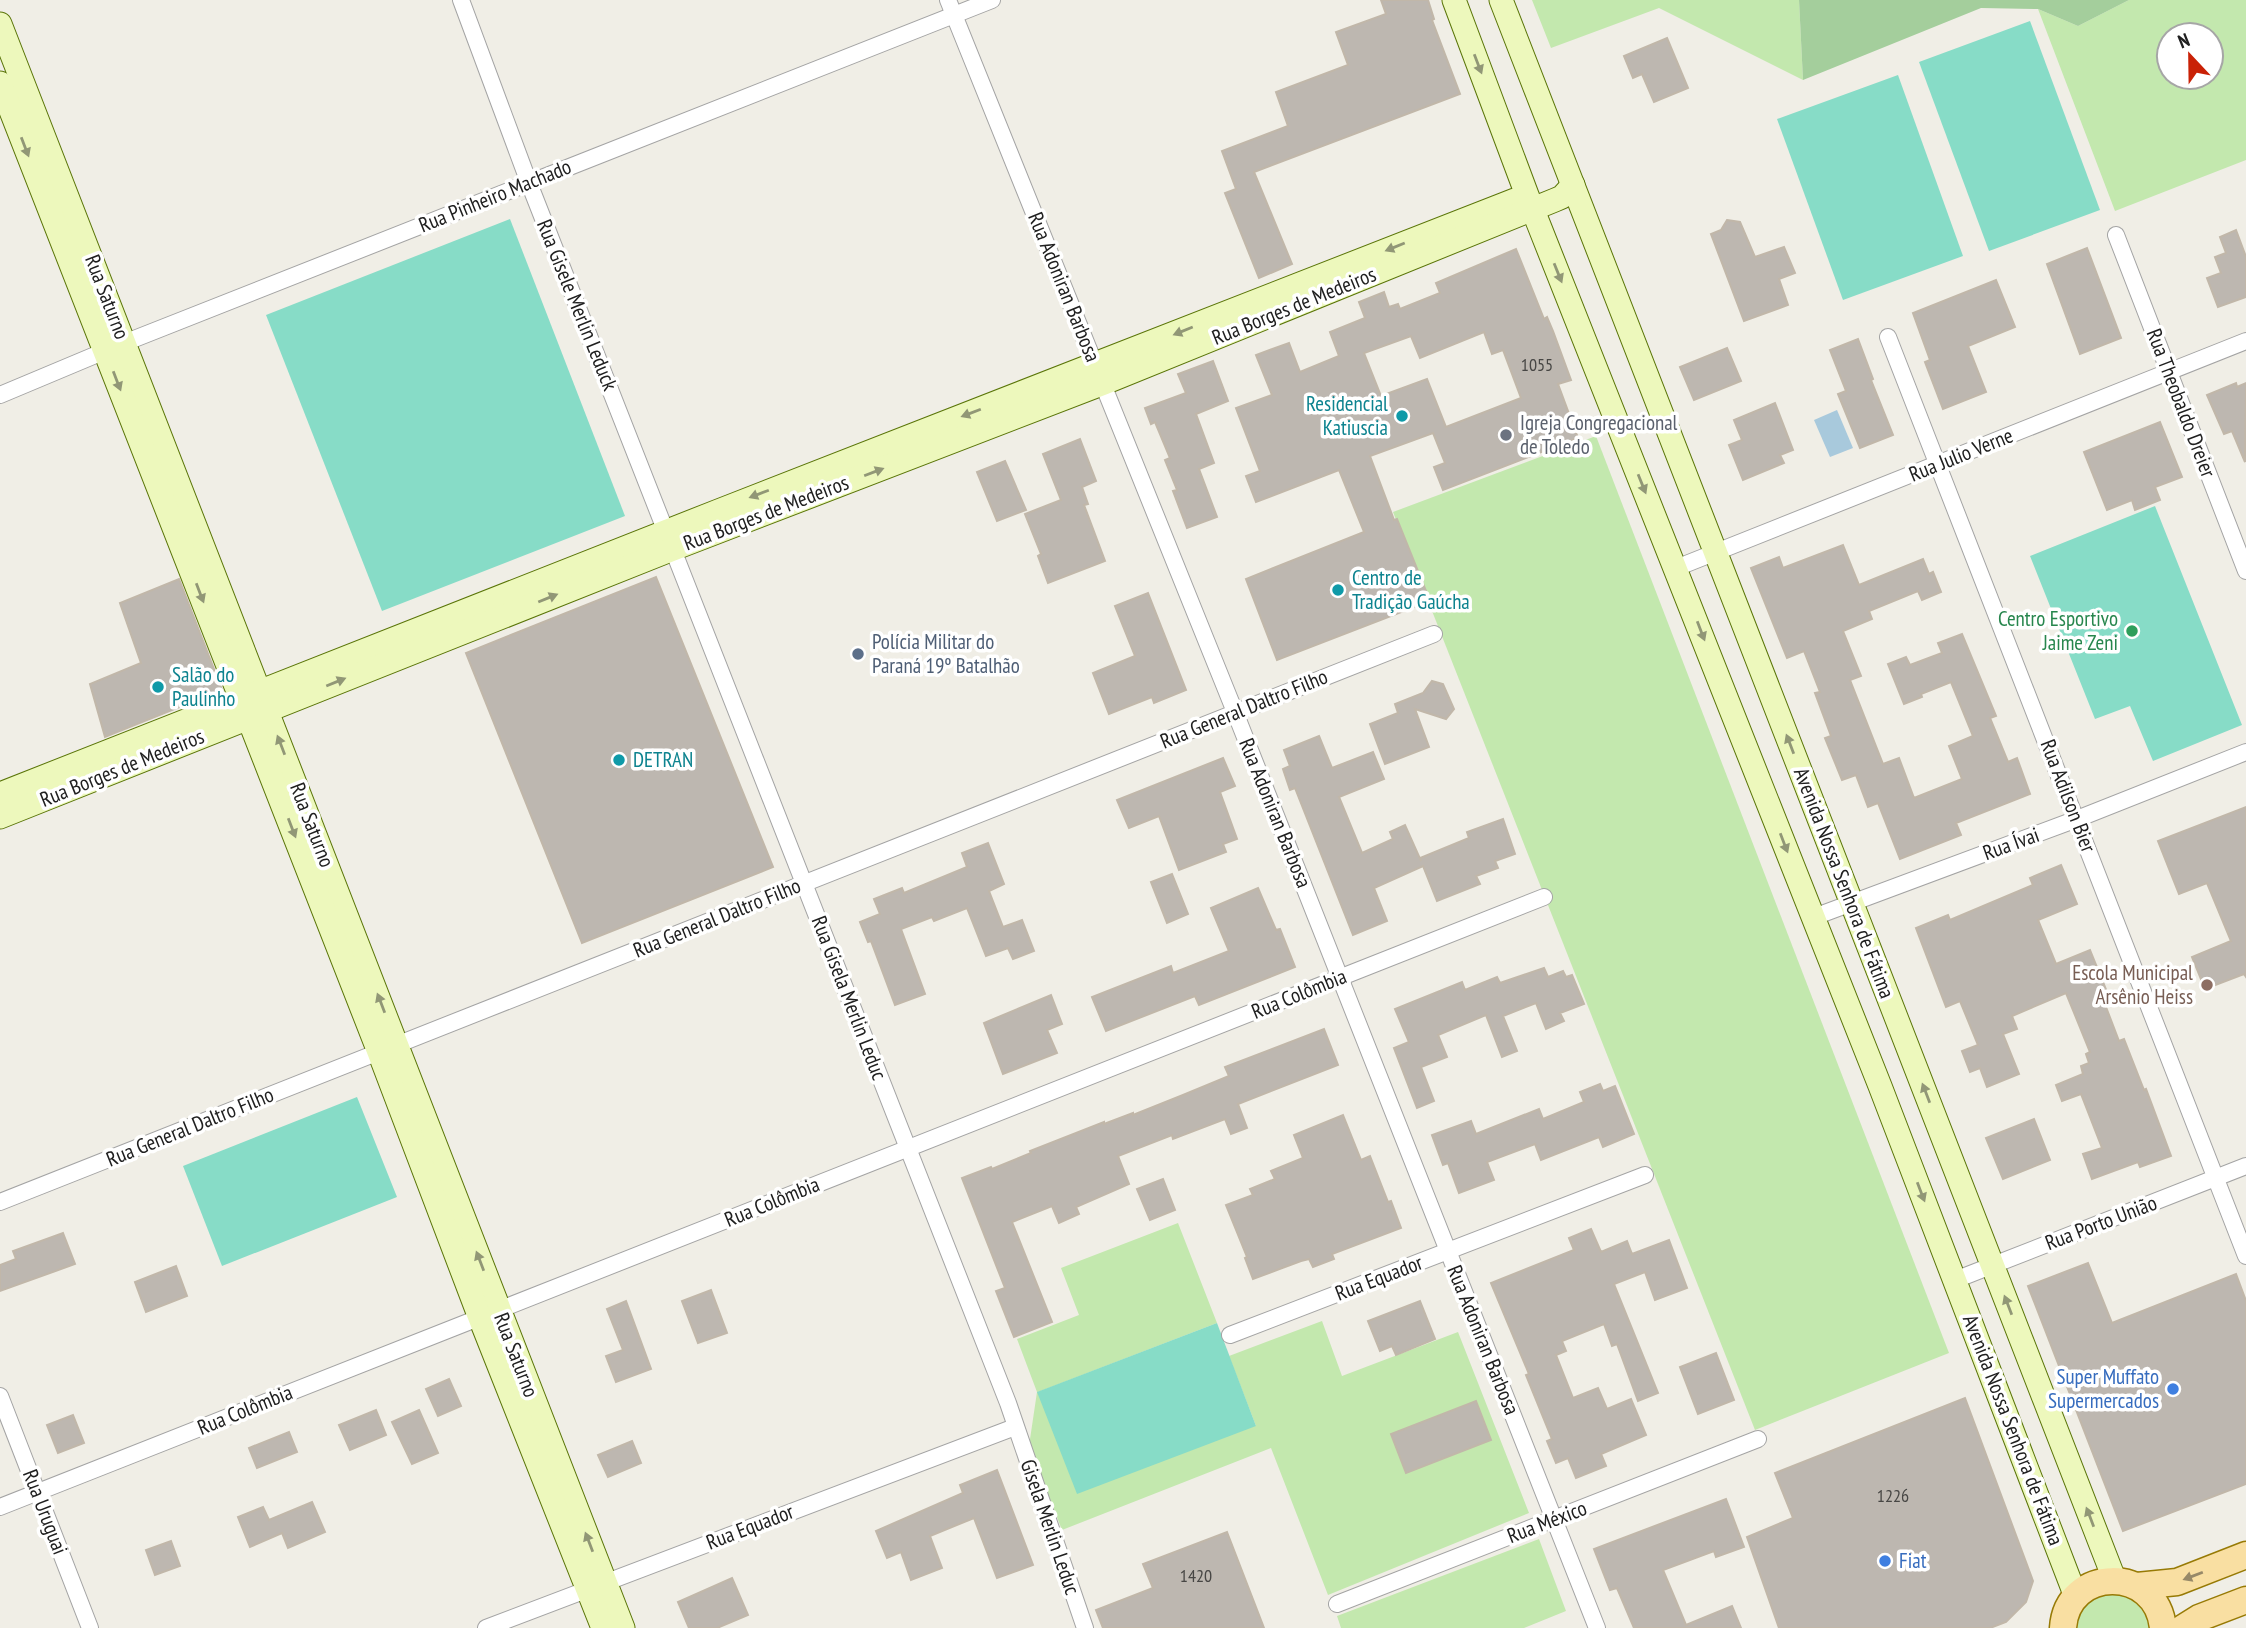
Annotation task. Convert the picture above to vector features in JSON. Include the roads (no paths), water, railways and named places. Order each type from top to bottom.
[{"type":"main road","points":[[2059,1626],[2076,1597],[2087,1587],[2099,1582],[2177,1582],[2246,1555]]},
{"type":"main road","points":[[2126,1583],[2148,1594],[2157,1606],[2163,1628]]},
{"type":"main road","points":[[2183,1628],[2246,1600]]},
{"type":"street","name":"Rua Gisele Merlin Leduck","points":[[461,0],[529,183],[670,539]]},
{"type":"street","name":"Rua Pinheiro Machado","points":[[0,395],[529,183],[951,8],[992,0]]},
{"type":"street","name":"Avenida Nossa Senhora de Fátima","points":[[1454,0],[1530,202],[1814,917],[2076,1597]]},
{"type":"street","name":"Avenida Nossa Senhora de Fátima","points":[[1501,0],[1993,1266],[2126,1583]]},
{"type":"street","name":"Rua Adoniran Barbosa","points":[[951,8],[1236,712],[1597,1628]]},
{"type":"street","name":"Rua Saturno","points":[[0,24],[115,347],[489,1314],[596,1586],[623,1628]]},
{"type":"street","name":"Rua Saturno","points":[[0,83],[115,347]]},
{"type":"street","points":[[1530,202],[1558,182],[1573,185]]},
{"type":"street","name":"Rua Borges de Medeiros","points":[[0,794],[254,704],[670,539],[1100,374],[1530,202]]},
{"type":"street","name":"Rua Theobaldo Dreier","points":[[2116,235],[2246,571]]},
{"type":"street","name":"Rua Adilson Bier","points":[[1888,337],[2246,1256]]},
{"type":"street","name":"Rua Julio Verne","points":[[1676,568],[2246,341]]},
{"type":"street","name":"Rua Gisela Merlin Leduc","points":[[670,539],[1016,1427]]},
{"type":"street","name":"Rua General Daltro Filho","points":[[0,1202],[1434,634]]},
{"type":"street","name":"Rua Borges de Medeiros","points":[[0,817],[254,704]]},
{"type":"street","name":"Rua Ívai","points":[[1814,917],[2077,819],[2246,752]]},
{"type":"street","name":"Rua Colômbia","points":[[0,1507],[1544,898]]},
{"type":"street","name":"Rua Porto União","points":[[1955,1280],[2246,1166]]},
{"type":"street","name":"Rua Equador","points":[[1230,1335],[1646,1175]]},
{"type":"street","name":"Rua Uruguai","points":[[0,1396],[90,1628]]},
{"type":"street","name":"Rua Equador","points":[[486,1628],[1016,1427]]},
{"type":"street","name":"Gisela Merlin Leduc","points":[[1016,1427],[1085,1628]]},
{"type":"street","name":"Rua México","points":[[1337,1604],[1758,1439]]},
{"type":"street","name":"Rua Saturno","points":[[596,1586],[603,1628]]},
{"type":"water","points":[[1837,410],[1853,448],[1830,457],[1814,420]]},
{"type":"place","name":"Residencial Katiuscia","points":[[1402,416]]},
{"type":"place","name":"Igreja Congregacional de Toledo","points":[[1506,435]]},
{"type":"place","name":"Centro de Tradição Gaúcha","points":[[1338,590]]},
{"type":"place","name":"Centro Esportivo Jaime Zeni","points":[[2132,631]]},
{"type":"place","name":"Polícia Militar do Paraná 19º Batalhão","points":[[858,654]]},
{"type":"place","name":"Salão do Paulinho","points":[[158,687]]},
{"type":"place","name":"DETRAN","points":[[619,760]]},
{"type":"place","name":"Escola Municipal Arsênio Heiss","points":[[2207,985]]},
{"type":"place","name":"Super Muffato Supermercados","points":[[2173,1389]]},
{"type":"place","name":"Fiat","points":[[1885,1561]]}]
